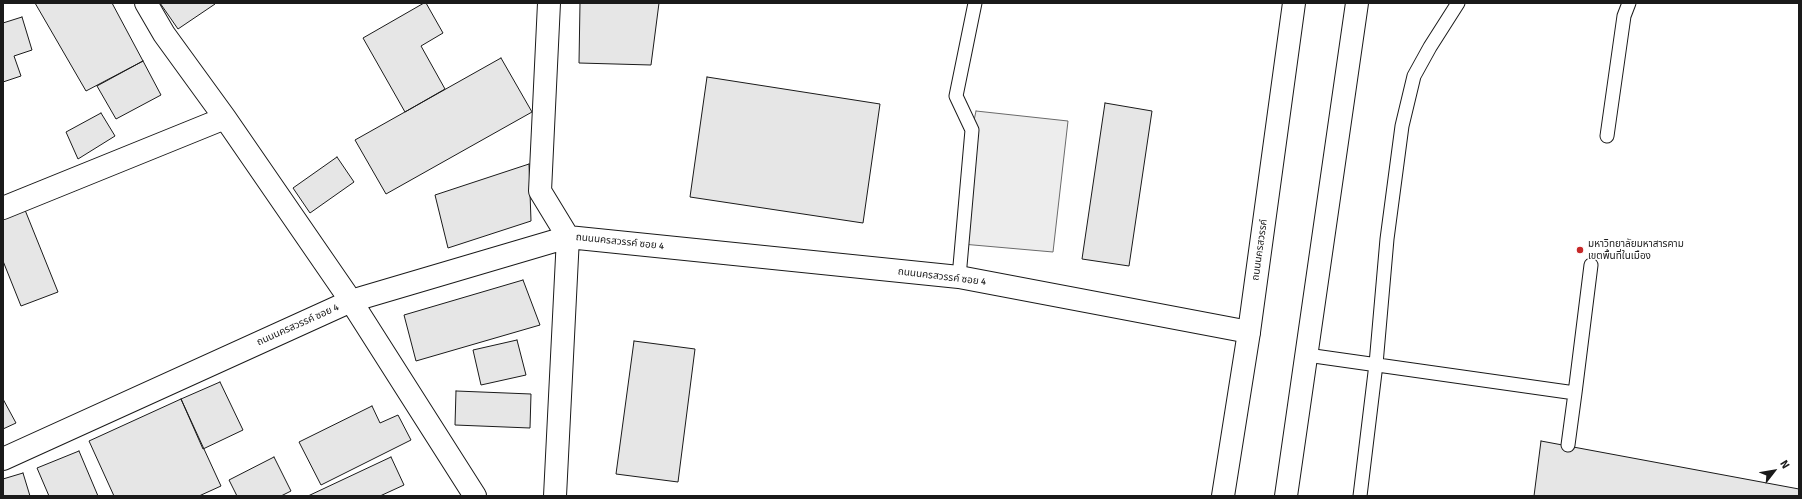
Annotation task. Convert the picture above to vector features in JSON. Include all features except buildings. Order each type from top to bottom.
[{"type":"street","points":[[146,3],[164,34],[225,118],[351,301],[475,496]]},
{"type":"street","points":[[549,3],[540,191],[568,237],[555,496]]},
{"type":"street","name":"ถนนนครสวรรค์","points":[[1223,496],[1249,332],[1294,3]]},
{"type":"street","points":[[1286,496],[1357,3]]},
{"type":"street","points":[[3,208],[225,118]]},
{"type":"street","name":"ถนนนครสวรรค์ ซอย 4","points":[[3,459],[351,301],[568,237],[959,277],[1249,332]]},
{"type":"lane","points":[[959,277],[972,130],[956,96],[975,3]]},
{"type":"lane","points":[[1360,496],[1376,364],[1387,239],[1402,126],[1414,76],[1430,47],[1458,3]]},
{"type":"lane","points":[[1608,136],[1624,16],[1629,3]]},
{"type":"lane","points":[[1568,444],[1591,265]]},
{"type":"lane","points":[[1306,355],[1575,393]]},
{"type":"shaded area","points":[[976,111],[1068,121],[1053,252],[962,244],[972,130]]},
{"type":"place","name":"มหาวิทยาลัยมหาสารคาม เขตพื้นที่ในเมือง","points":[[1580,250]]}]
